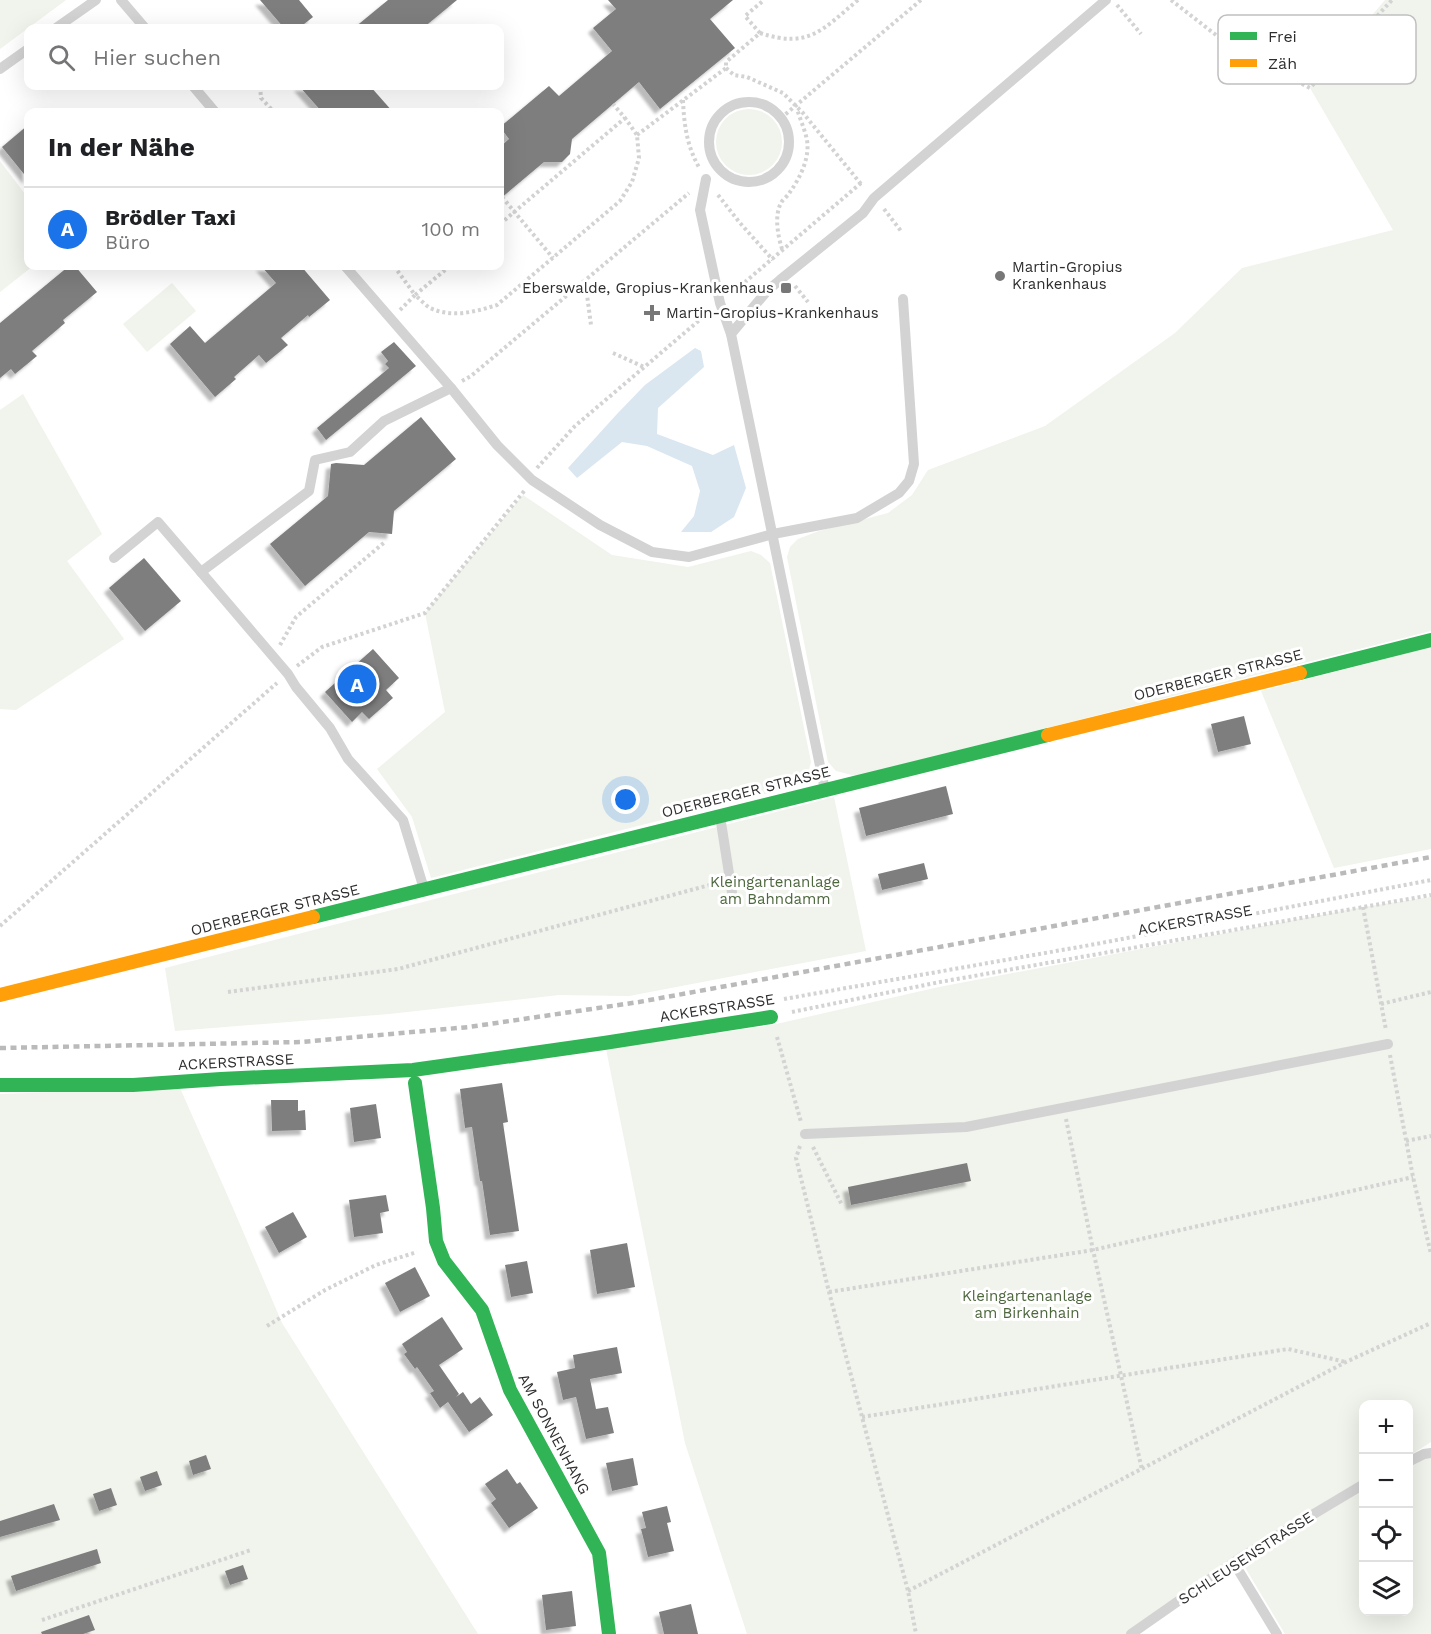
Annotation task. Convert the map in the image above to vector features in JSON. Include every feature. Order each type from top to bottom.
[{"type":"main road","name":"ODERBERGER STRASSE","points":[[0,995],[1431,640]]},
{"type":"main road","name":"ACKERSTRASSE","points":[[0,1085],[133,1085],[221,1078],[413,1070],[771,1017]]},
{"type":"main road","name":"AM SONNENHANG","points":[[415,1083],[436,1241],[444,1261],[482,1310],[510,1390],[599,1553],[609,1634]]},
{"type":"lane","points":[[62,24],[96,0]]},
{"type":"lane","points":[[121,0],[142,24]]},
{"type":"lane","points":[[731,334],[767,291],[786,274],[863,213],[874,198],[1106,0]]},
{"type":"lane","points":[[0,69],[24,52]]},
{"type":"lane","points":[[196,90],[212,108]]},
{"type":"lane","points":[[755,102],[771,108],[781,118],[788,133],[789,146],[784,162],[775,172],[763,180],[746,182],[733,179],[718,168],[711,154],[709,137],[714,122],[723,111],[738,103],[755,102]]},
{"type":"lane","points":[[706,179],[700,210],[720,303],[731,334],[825,790]]},
{"type":"lane","points":[[348,270],[451,388],[497,446],[532,480],[600,525],[652,552],[689,557],[773,534],[857,518],[899,493],[909,481],[914,464],[903,299]]},
{"type":"lane","points":[[201,572],[309,491],[315,460],[350,452],[384,421],[451,388]]},
{"type":"lane","points":[[114,558],[158,522],[288,674],[330,728],[348,759],[403,820],[424,890]]},
{"type":"lane","points":[[720,816],[733,899]]},
{"type":"lane","points":[[805,1134],[966,1127],[1388,1044]]},
{"type":"lane","points":[[1413,1460],[1431,1453]]},
{"type":"lane","name":"SCHLEUSENSTRASSE","points":[[1131,1634],[1234,1563],[1359,1487]]},
{"type":"lane","points":[[1234,1563],[1277,1634]]},
{"type":"path","points":[[764,0],[745,16],[760,33],[782,39],[814,34],[858,0]]},
{"type":"path","points":[[781,118],[921,0]]},
{"type":"path","points":[[1113,0],[1141,34]]},
{"type":"path","points":[[1170,0],[1218,37]]},
{"type":"path","points":[[1378,15],[1392,0]]},
{"type":"path","points":[[760,33],[726,62],[726,68],[734,75],[747,77],[783,93],[796,105],[901,231]]},
{"type":"path","points":[[637,135],[726,68]]},
{"type":"path","points":[[260,90],[261,98],[270,108]]},
{"type":"path","points":[[683,100],[688,144],[706,179],[740,223],[808,302]]},
{"type":"path","points":[[397,270],[415,295],[429,307],[462,314],[497,305],[620,201],[632,182],[639,158],[637,135],[613,104]]},
{"type":"path","points":[[782,249],[778,236],[780,204],[798,180],[806,160],[807,141],[796,105]]},
{"type":"path","points":[[504,221],[625,118]]},
{"type":"path","points":[[451,388],[471,376],[706,179]]},
{"type":"path","points":[[0,926],[288,674],[322,647],[425,613],[522,495],[537,468],[575,426],[861,183]]},
{"type":"path","points":[[504,200],[553,258]]},
{"type":"path","points":[[390,318],[445,270]]},
{"type":"path","points":[[585,280],[591,325]]},
{"type":"path","points":[[613,353],[645,367]]},
{"type":"path","points":[[274,657],[296,617],[386,542]]},
{"type":"path","points":[[228,992],[398,969],[729,880]]},
{"type":"path","name":"ACKERSTRASSE","points":[[771,1017],[940,982],[1431,895]]},
{"type":"path","points":[[1363,907],[1413,1177],[1431,1254]]},
{"type":"path","points":[[1381,1004],[1431,992]]},
{"type":"path","points":[[771,1017],[805,1134],[818,1154],[842,1205]]},
{"type":"path","points":[[1064,1107],[1142,1470]]},
{"type":"path","points":[[805,1134],[796,1158],[908,1592],[916,1634]]},
{"type":"path","points":[[1406,1141],[1431,1136]]},
{"type":"path","points":[[829,1292],[1093,1250],[1413,1177]]},
{"type":"path","points":[[267,1326],[325,1290],[376,1265],[438,1246]]},
{"type":"path","points":[[908,1592],[1346,1362],[1431,1323]]},
{"type":"path","points":[[862,1417],[1288,1349],[1346,1362]]},
{"type":"path","points":[[42,1620],[251,1550]]},
{"type":"green space","points":[[0,0],[66,0],[34,24],[24,24],[24,31],[0,49]]},
{"type":"green space","points":[[1385,0],[1431,0],[1431,631],[856,776],[836,771],[828,762],[787,557],[790,547],[798,539],[819,531],[888,513],[912,495],[928,470],[1045,426],[1175,333],[1242,268],[1393,230],[1310,88],[1313,84],[1416,84],[1416,15],[1372,15]]},
{"type":"green space","points":[[749,109],[762,112],[772,119],[779,129],[782,142],[779,155],[772,165],[762,172],[749,175],[736,172],[726,165],[719,155],[716,142],[719,129],[726,119],[736,112]]},
{"type":"green space","points":[[0,161],[24,193],[24,270],[28,270],[0,292]]},
{"type":"green space","points":[[172,283],[196,311],[147,352],[123,324]]},
{"type":"green space","points":[[23,394],[102,534],[67,561],[124,639],[16,710],[0,709],[0,410]]},
{"type":"green space","points":[[523,495],[612,555],[688,567],[751,551],[761,555],[770,563],[811,762],[807,777],[797,786],[431,878],[412,817],[377,769],[445,712],[425,613]]},
{"type":"green space","points":[[1431,647],[1431,849],[1334,868],[1261,691]]},
{"type":"green space","name":"Kleingartenanlage am Bahndamm","points":[[834,797],[866,951],[629,996],[559,995],[389,1014],[175,1031],[165,968]]},
{"type":"green space","name":"Kleingartenanlage am Birkenhain","points":[[1431,897],[1431,1442],[1413,1453],[1413,1400],[1359,1400],[1359,1616],[1413,1616],[1413,1463],[1431,1452],[1431,1634],[1285,1634],[1240,1559],[1130,1634],[747,1634],[685,1443],[606,1049],[772,1025],[939,987],[1363,907]]},
{"type":"green space","points":[[180,1088],[282,1323],[478,1634],[0,1634],[0,1094]]},
{"type":"shaded area","points":[[695,348],[701,351],[704,367],[658,408],[657,434],[713,455],[734,445],[746,488],[734,517],[711,532],[681,532],[694,516],[700,491],[692,466],[647,446],[622,442],[577,478],[568,468],[645,385]]},
{"type":"building","points":[[260,0],[299,0],[313,17],[304,24],[281,24]]},
{"type":"building","points":[[388,0],[457,0],[428,24],[359,24]]},
{"type":"building","points":[[608,0],[733,0],[710,19],[735,48],[660,109],[639,82],[572,139],[570,154],[562,162],[544,162],[504,196],[504,143],[509,139],[504,132],[504,124],[549,86],[559,96],[612,51],[593,28],[616,9]]},
{"type":"building","points":[[303,90],[374,90],[389,108],[318,108]]},
{"type":"building","points":[[24,128],[24,174],[2,147]]},
{"type":"building","points":[[64,270],[78,270],[97,292],[63,320],[65,323],[32,351],[37,356],[15,374],[11,369],[0,378],[0,323]]},
{"type":"building","points":[[265,270],[304,270],[330,300],[281,338],[288,345],[266,363],[259,355],[215,397],[170,344],[190,326],[205,343],[276,283]]},
{"type":"building","points":[[394,342],[416,366],[326,440],[317,428],[389,368],[385,364],[388,361],[381,352]]},
{"type":"building","points":[[421,417],[456,459],[394,511],[392,534],[369,532],[305,586],[270,544],[328,496],[331,464],[364,465]]},
{"type":"building","points":[[144,558],[181,601],[145,631],[109,588]]},
{"type":"building","points":[[373,649],[399,678],[386,690],[393,698],[369,719],[362,712],[352,722],[325,692]]},
{"type":"building","points":[[1244,716],[1251,744],[1218,752],[1211,724]]},
{"type":"building","points":[[946,786],[953,814],[866,836],[859,808]]},
{"type":"building","points":[[924,863],[928,879],[882,890],[878,874]]},
{"type":"building","points":[[502,1083],[508,1122],[503,1123],[519,1231],[490,1235],[472,1127],[465,1128],[460,1089]]},
{"type":"building","points":[[271,1100],[298,1100],[298,1111],[305,1110],[306,1130],[272,1131]]},
{"type":"building","points":[[376,1104],[381,1138],[354,1142],[350,1108]]},
{"type":"building","points":[[967,1163],[971,1181],[851,1205],[848,1187]]},
{"type":"building","points":[[386,1195],[389,1211],[380,1213],[383,1233],[354,1237],[349,1200]]},
{"type":"building","points":[[293,1212],[307,1237],[279,1253],[265,1227]]},
{"type":"building","points":[[627,1243],[635,1287],[597,1294],[590,1250]]},
{"type":"building","points":[[527,1261],[533,1293],[511,1297],[505,1265]]},
{"type":"building","points":[[415,1267],[430,1296],[400,1312],[385,1283]]},
{"type":"building","points":[[442,1317],[463,1349],[439,1365],[459,1394],[456,1397],[463,1392],[471,1404],[480,1397],[493,1415],[469,1432],[448,1402],[440,1408],[430,1393],[434,1391],[417,1367],[415,1369],[404,1354],[407,1352],[402,1344]]},
{"type":"building","points":[[617,1347],[622,1373],[590,1379],[596,1409],[608,1407],[614,1433],[586,1439],[576,1397],[563,1400],[557,1372],[575,1368],[573,1355]]},
{"type":"building","points":[[206,1455],[211,1469],[193,1475],[189,1461]]},
{"type":"building","points":[[633,1458],[638,1485],[612,1491],[606,1463]]},
{"type":"building","points":[[507,1469],[517,1484],[520,1482],[538,1508],[509,1528],[491,1503],[496,1499],[485,1484]]},
{"type":"building","points":[[157,1471],[162,1485],[145,1491],[140,1477]]},
{"type":"building","points":[[111,1488],[117,1505],[99,1511],[93,1494]]},
{"type":"building","points":[[54,1504],[60,1520],[0,1537],[0,1521]]},
{"type":"building","points":[[667,1506],[671,1522],[667,1523],[674,1551],[648,1557],[641,1529],[646,1528],[642,1512]]},
{"type":"building","points":[[97,1549],[101,1563],[16,1591],[11,1576]]},
{"type":"building","points":[[243,1565],[248,1579],[230,1585],[225,1571]]},
{"type":"building","points":[[572,1591],[576,1626],[546,1630],[542,1595]]},
{"type":"building","points":[[691,1604],[698,1634],[664,1634],[659,1612]]},
{"type":"building","points":[[89,1615],[95,1630],[83,1634],[42,1634],[41,1632]]},
{"type":"railway","points":[[0,1048],[301,1042],[469,1027],[639,1002],[1431,857]]},
{"type":"traffic: fast","points":[[1300,673],[1431,640]]},
{"type":"traffic: fast","points":[[313,917],[1048,735]]},
{"type":"traffic: fast","points":[[0,1085],[133,1085],[413,1070],[771,1017]]},
{"type":"traffic: fast","points":[[415,1083],[436,1241],[444,1261],[482,1310],[510,1390],[599,1553],[609,1634]]},
{"type":"traffic: slow","points":[[1048,735],[1300,673]]},
{"type":"traffic: slow","points":[[0,995],[313,917]]},
{"type":"place","name":"Martin-Gropius Krankenhaus","points":[[1000,276]]},
{"type":"place","name":"Eberswalde, Gropius-Krankenhaus","points":[[786,288]]},
{"type":"place","name":"Martin-Gropius-Krankenhaus","points":[[652,313]]},
{"type":"place","name":"Brödler Taxi","points":[[357,684]]}]
